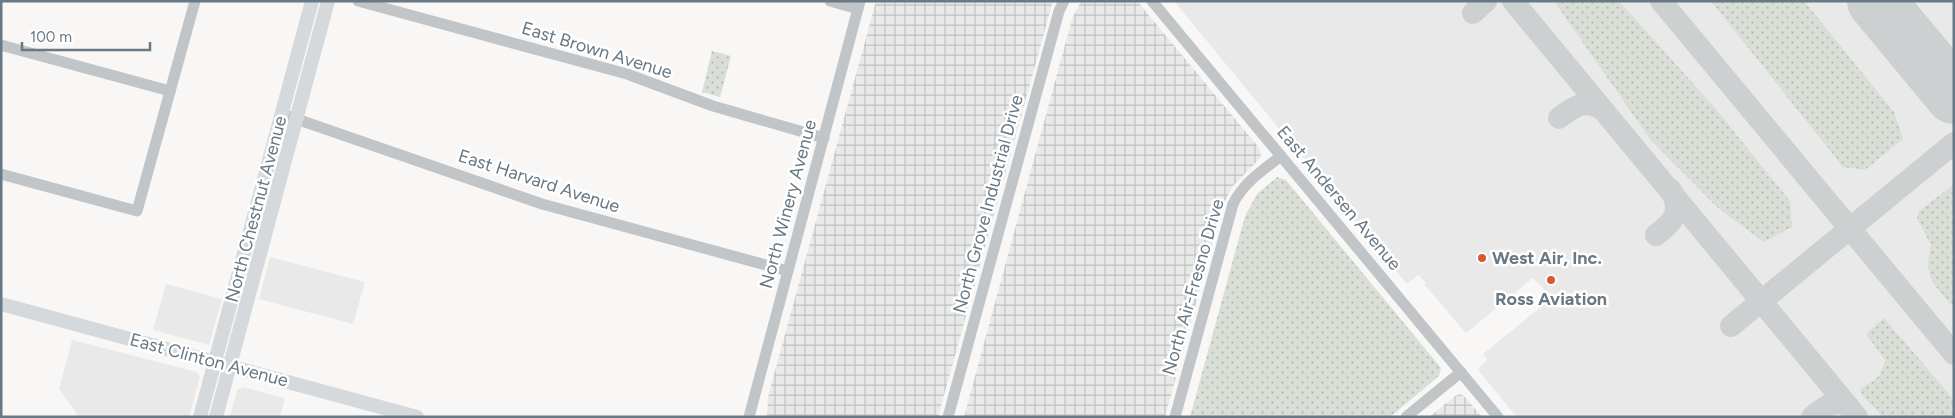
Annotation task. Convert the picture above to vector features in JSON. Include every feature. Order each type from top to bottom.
[{"type":"main road","name":"North Chestnut Avenue","points":[[200,417],[312,1]]},
{"type":"main road","name":"North Chestnut Avenue","points":[[216,417],[328,1]]},
{"type":"main road","name":"East Clinton Avenue","points":[[1,304],[417,417]]},
{"type":"street","points":[[1,174],[137,211],[195,1]]},
{"type":"street","name":"East Brown Avenue","points":[[358,1],[627,74],[713,106],[824,138]]},
{"type":"street","points":[[830,1],[859,5]]},
{"type":"street","name":"North Grove Industrial Drive","points":[[948,417],[1059,11],[1064,1]]},
{"type":"street","name":"East Andersen Avenue","points":[[1152,1],[1498,417]]},
{"type":"street","name":"North Winery Avenue","points":[[749,417],[859,5]]},
{"type":"street","points":[[1,45],[170,91]]},
{"type":"street","name":"East Harvard Avenue","points":[[282,114],[542,204],[788,271]]},
{"type":"street","name":"North Air-Fresno Drive","points":[[1175,417],[1234,204],[1242,189],[1251,179],[1281,156]]},
{"type":"street","points":[[1406,417],[1461,372]]},
{"type":"shaded area","points":[[876,1],[1053,1],[938,417],[767,417],[768,397]]},
{"type":"shaded area","points":[[1081,1],[1137,1],[1260,149],[1261,157],[1232,187],[1222,208],[1165,417],[964,417],[1072,19]]},
{"type":"shaded area","points":[[1174,1],[1954,1],[1954,417],[1517,417],[1478,370],[1487,360],[1483,354],[1552,298],[1533,278],[1466,333],[1418,275],[1407,284]]},
{"type":"shaded area","points":[[1554,1],[1619,1],[1715,108],[1790,201],[1792,227],[1764,242],[1718,208],[1650,139]]},
{"type":"shaded area","points":[[1711,1],[1804,1],[1894,112],[1903,139],[1865,170],[1843,167]]},
{"type":"shaded area","points":[[712,51],[731,56],[720,97],[702,92]]},
{"type":"shaded area","points":[[1277,177],[1286,180],[1441,368],[1439,376],[1390,417],[1190,417],[1245,216],[1257,194]]},
{"type":"shaded area","points":[[1954,186],[1954,308],[1936,286],[1929,273],[1931,245],[1917,218],[1919,211]]},
{"type":"shaded area","points":[[270,257],[365,282],[353,324],[259,299]]},
{"type":"shaded area","points":[[166,284],[222,299],[209,345],[153,330]]},
{"type":"shaded area","points":[[1884,318],[1954,400],[1954,417],[1923,417],[1921,415],[1920,417],[1883,417],[1862,395],[1860,388],[1877,378],[1882,371],[1885,360],[1866,334]]},
{"type":"shaded area","points":[[72,340],[197,372],[200,377],[189,417],[79,417],[59,389]]},
{"type":"shaded area","points":[[243,387],[285,398],[280,417],[230,417],[237,390]]},
{"type":"shaded area","points":[[1460,394],[1465,397],[1482,417],[1429,417],[1455,396]]},
{"type":"taxiway","points":[[1473,13],[1486,1]]},
{"type":"taxiway","points":[[1513,1],[1857,417]]},
{"type":"taxiway","points":[[1661,1],[1954,354]]},
{"type":"taxiway","points":[[1559,118],[1570,110],[1587,104],[1599,107],[1605,112]]},
{"type":"taxiway","points":[[1731,326],[1954,143]]},
{"type":"taxiway","points":[[1656,235],[1672,221],[1676,211],[1671,190]]},
{"type":"taxiway","points":[[1812,417],[1833,404],[1838,403],[1848,406]]},
{"type":"runway","points":[[1876,1],[1954,95]]},
{"type":"place","name":"West Air, Inc.","points":[[1482,258]]},
{"type":"place","name":"Ross Aviation","points":[[1551,280]]}]
